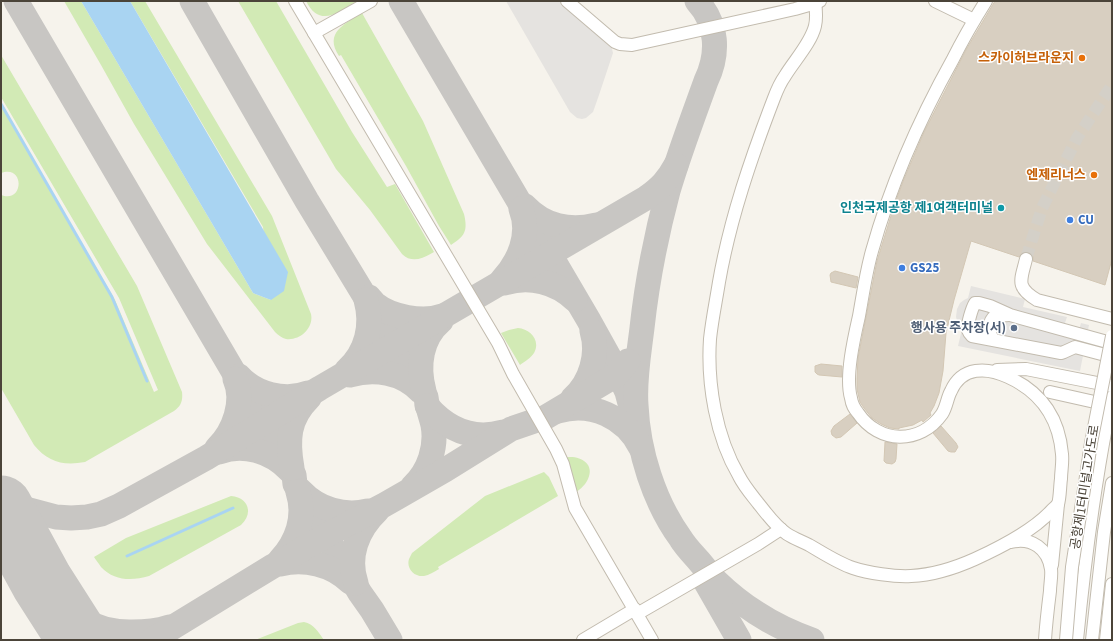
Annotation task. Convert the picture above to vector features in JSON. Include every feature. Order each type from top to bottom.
[{"type":"street","points":[[296,1],[498,343],[513,374],[563,464],[575,508],[652,640]]},
{"type":"street","points":[[314,33],[371,1]]},
{"type":"street","points":[[567,1],[615,42],[626,45],[756,18],[817,2],[815,26],[810,38],[783,78],[776,93],[757,142],[739,197],[724,254],[710,342],[710,375],[714,407],[717,421],[732,465],[750,493],[781,529],[850,567],[875,573],[910,576],[935,572],[957,566],[976,558],[1035,526],[1058,504]]},
{"type":"street","points":[[935,1],[974,20]]},
{"type":"street","points":[[986,1],[932,96],[897,176],[872,253],[853,343],[849,381],[850,396],[854,408],[864,421],[872,428],[883,434],[908,436],[924,430],[940,417],[947,405],[950,392],[956,382],[963,375],[975,370],[1026,369],[1112,386]]},
{"type":"street","points":[[1026,259],[1022,287],[1028,294],[1037,300],[1112,319]]},
{"type":"street","points":[[1109,356],[1075,347],[1063,353],[972,336],[968,332],[968,328],[973,307],[976,303],[978,303],[990,306],[1010,315],[1111,340]]},
{"type":"street","points":[[994,340],[990,332],[993,317],[1010,315]]},
{"type":"street","name":"공항제1터미널고가도로","points":[[1066,640],[1072,567],[1102,385],[1111,340]]},
{"type":"street","points":[[990,370],[1003,374],[1020,383],[1036,395],[1054,420],[1059,437],[1063,458],[1045,640]]},
{"type":"street","points":[[1043,403],[1057,376]]},
{"type":"street","points":[[1050,392],[1111,401],[1095,484],[1077,640]]},
{"type":"street","name":"공항제1터미널고가도로","points":[[1092,640],[1104,532],[1112,484]]},
{"type":"street","points":[[583,640],[758,544],[781,529]]},
{"type":"street","points":[[1006,543],[1018,540],[1030,542],[1039,546],[1047,555],[1052,570]]},
{"type":"street","points":[[1106,640],[1112,584]]},
{"type":"green space","points":[[64,1],[81,1],[253,293],[271,300],[263,227],[130,1],[145,1],[272,216],[311,314],[308,329],[301,336],[286,339],[275,332],[207,244],[134,124]]},
{"type":"green space","points":[[238,1],[276,1],[352,132],[387,187],[395,184],[434,252],[418,259],[410,259],[402,254],[370,210],[336,169]]},
{"type":"green space","points":[[306,1],[355,2],[335,14],[322,16],[311,9]]},
{"type":"green space","points":[[362,13],[423,121],[464,214],[466,225],[464,232],[460,239],[451,245],[341,55],[339,56],[335,48],[335,35],[338,30]]},
{"type":"green space","points":[[1,55],[137,286],[182,392],[181,403],[174,411],[85,462],[63,463],[50,459],[39,451],[1,388],[1,195],[9,196],[14,194],[19,184],[18,178],[14,174],[9,172],[1,173],[1,104],[115,300],[154,392],[158,390],[119,298],[1,97]]},
{"type":"green space","points":[[518,328],[527,330],[533,336],[536,344],[533,355],[520,365],[501,333]]},
{"type":"green space","points":[[568,457],[578,458],[586,462],[590,469],[587,482],[572,495],[562,459]]},
{"type":"green space","points":[[544,472],[549,477],[558,496],[438,567],[439,569],[432,573],[420,576],[410,569],[408,562],[412,553],[485,496]]},
{"type":"green space","points":[[231,496],[242,499],[247,506],[247,516],[241,525],[149,576],[136,579],[124,579],[117,577],[106,572],[94,557],[126,538]]},
{"type":"green space","points":[[304,622],[313,626],[324,640],[255,640],[298,623]]},
{"type":"shaded area","points":[[506,1],[562,1],[611,45],[613,53],[599,95],[593,112],[586,118],[577,118],[570,112]]},
{"type":"shaded area","name":"행사용 주차장(서)","points":[[971,286],[1025,299],[1023,307],[1067,317],[1064,326],[1079,330],[1081,323],[1089,325],[1080,371],[958,346],[962,329],[958,324],[956,317],[957,309],[960,303],[968,298]]},
{"type":"water","points":[[81,1],[130,1],[288,272],[284,291],[271,300],[253,293]]},
{"type":"building","name":"인천국제공항 제1여객터미널","points":[[995,1],[1112,1],[1112,259],[1105,285],[1033,261],[1031,253],[1028,252],[1024,252],[1019,257],[971,241],[946,333],[943,371],[939,393],[930,413],[931,415],[923,422],[922,420],[913,425],[899,429],[890,428],[872,418],[860,402],[857,389],[858,358],[877,261],[895,203],[924,132],[967,48]]},
{"type":"building","points":[[835,271],[858,277],[856,288],[831,282],[830,275]]},
{"type":"building","points":[[821,364],[842,366],[842,377],[817,374],[815,372],[815,366]]},
{"type":"building","points":[[850,414],[857,423],[841,437],[836,438],[832,435],[831,431],[834,426]]},
{"type":"building","points":[[941,426],[956,443],[958,447],[955,452],[948,451],[933,433]]},
{"type":"building","points":[[885,442],[897,444],[896,459],[892,464],[884,461]]},
{"type":"waterway","points":[[1,104],[112,297],[147,381]]},
{"type":"waterway","points":[[127,556],[233,508]]},
{"type":"taxiway","points":[[16,1],[294,475],[295,484],[390,640]]},
{"type":"taxiway","points":[[192,1],[307,201],[426,397],[433,425],[433,450],[427,466],[419,480],[413,486]]},
{"type":"taxiway","points":[[401,1],[588,319],[618,373],[627,392],[631,407]]},
{"type":"taxiway","points":[[697,1],[704,10],[713,29],[713,60],[668,191],[652,259],[646,294],[636,376],[637,422],[640,440],[655,492],[671,525],[683,542],[716,581],[737,600],[761,616],[773,623],[812,640]]},
{"type":"taxiway","points":[[1,491],[10,499],[26,509],[56,517],[87,517],[101,514],[119,506],[206,458],[320,388],[646,198],[663,183],[676,165]]},
{"type":"taxiway","points":[[525,206],[540,218],[558,226],[577,228],[596,225]]},
{"type":"taxiway","points":[[502,280],[514,265],[522,247],[525,228],[521,209]]},
{"type":"taxiway","points":[[505,283],[524,280],[542,282],[560,289],[575,300]]},
{"type":"taxiway","points":[[369,297],[382,309],[407,318],[426,319],[442,316]]},
{"type":"taxiway","points":[[347,370],[354,363],[364,347],[367,338],[369,319],[366,300]]},
{"type":"taxiway","points":[[424,391],[421,372],[422,353],[429,336],[441,321]]},
{"type":"taxiway","points":[[573,398],[585,384],[592,367],[595,349],[592,331]]},
{"type":"taxiway","points":[[152,640],[273,566],[445,470],[511,429],[546,417],[613,377],[628,361]]},
{"type":"taxiway","points":[[350,375],[369,372],[387,373],[405,380],[420,391]]},
{"type":"taxiway","points":[[239,376],[253,388],[271,395],[290,397],[308,393]]},
{"type":"taxiway","points":[[217,448],[228,434],[236,416],[239,397],[235,379]]},
{"type":"taxiway","points":[[292,468],[290,458],[291,430],[297,414],[309,398]]},
{"type":"taxiway","points":[[427,406],[443,421],[461,431],[481,435],[503,432]]},
{"type":"taxiway","points":[[558,411],[570,408],[583,408],[606,414],[617,420],[626,428],[641,448]]},
{"type":"taxiway","points":[[219,452],[238,448],[256,450],[274,458],[289,470]]},
{"type":"taxiway","points":[[301,491],[315,503],[332,510],[350,513],[368,511]]},
{"type":"taxiway","points":[[280,560],[291,545],[298,529],[301,511],[298,492]]},
{"type":"taxiway","points":[[356,583],[353,573],[353,554],[359,535],[370,518],[377,511]]},
{"type":"taxiway","points":[[280,564],[289,562],[308,562],[317,564],[335,571],[350,582]]},
{"type":"taxiway","points":[[704,579],[739,640]]},
{"type":"taxiway","points":[[42,582],[71,612],[92,625],[104,629],[132,632],[151,631],[169,627]]},
{"type":"taxiway","points":[[45,589],[53,614],[55,640]]},
{"type":"runway","points":[[1,507],[42,582],[79,640]]},
{"type":"tunnel","points":[[1026,259],[1042,208],[1077,138],[1112,85]]},
{"type":"place","name":"스카이허브라운지","points":[[1082,58]]},
{"type":"place","name":"엔제리너스","points":[[1094,175]]},
{"type":"place","name":"인천국제공항 제1여객터미널","points":[[1001,208]]},
{"type":"place","name":"CU","points":[[1070,220]]},
{"type":"place","name":"GS25","points":[[902,268]]},
{"type":"place","name":"행사용 주차장(서)","points":[[1014,328]]}]
